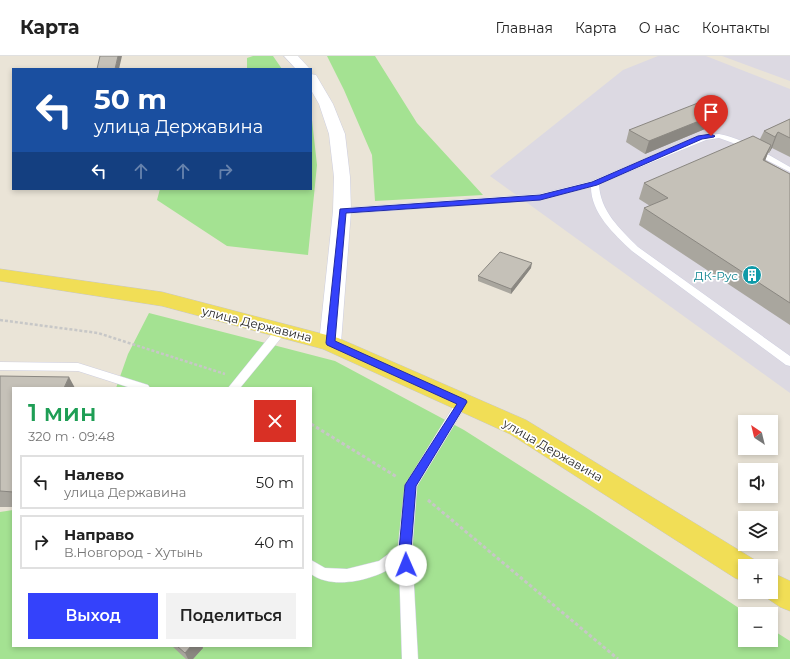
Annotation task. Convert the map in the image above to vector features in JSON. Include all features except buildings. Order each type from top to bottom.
[{"type":"main road","name":"улица Державина","points":[[0,275],[162,299],[282,329],[330,343],[518,427],[738,565]]},
{"type":"main road","points":[[778,589],[790,597]]},
{"type":"street","points":[[291,56],[302,68]]},
{"type":"street","points":[[312,80],[326,104],[337,134],[342,177],[342,211],[330,343]]},
{"type":"lane","points":[[342,211],[540,197],[595,183],[701,138],[711,136],[721,136],[733,140],[790,170]]},
{"type":"lane","points":[[595,183],[594,191],[596,200],[606,218],[620,236],[634,249],[790,362]]},
{"type":"lane","points":[[237,384],[282,329]]},
{"type":"lane","points":[[0,366],[78,367],[141,387]]},
{"type":"lane","points":[[410,659],[405,550],[411,485],[462,402]]},
{"type":"lane","points":[[312,567],[322,574],[347,576],[383,567],[405,550]]},
{"type":"path","points":[[0,320],[98,333],[237,384]]},
{"type":"path","points":[[489,552],[618,659]]},
{"type":"shaded area","points":[[658,56],[706,56],[790,89],[790,393],[490,176],[623,70]]},
{"type":"shaded area","points":[[722,56],[790,56],[790,81]]},
{"type":"green space","points":[[253,56],[273,56],[281,68],[247,68],[247,58]]},
{"type":"green space","points":[[327,56],[375,56],[417,123],[483,195],[375,201],[372,155],[344,90]]},
{"type":"green space","points":[[312,120],[317,165],[308,255],[227,246],[157,200],[160,190],[312,190]]},
{"type":"green space","points":[[149,313],[335,361],[464,430],[738,607],[738,647],[778,647],[778,633],[790,641],[790,659],[0,659],[0,512],[12,510],[12,647],[312,647],[312,387],[116,387],[128,354]]},
{"type":"place","name":"ДК-Рус","points":[[752,275]]},
{"type":"route","points":[[406,565],[405,550],[411,485],[462,402],[330,343],[342,211],[540,197],[595,183],[701,138],[711,136]]}]
